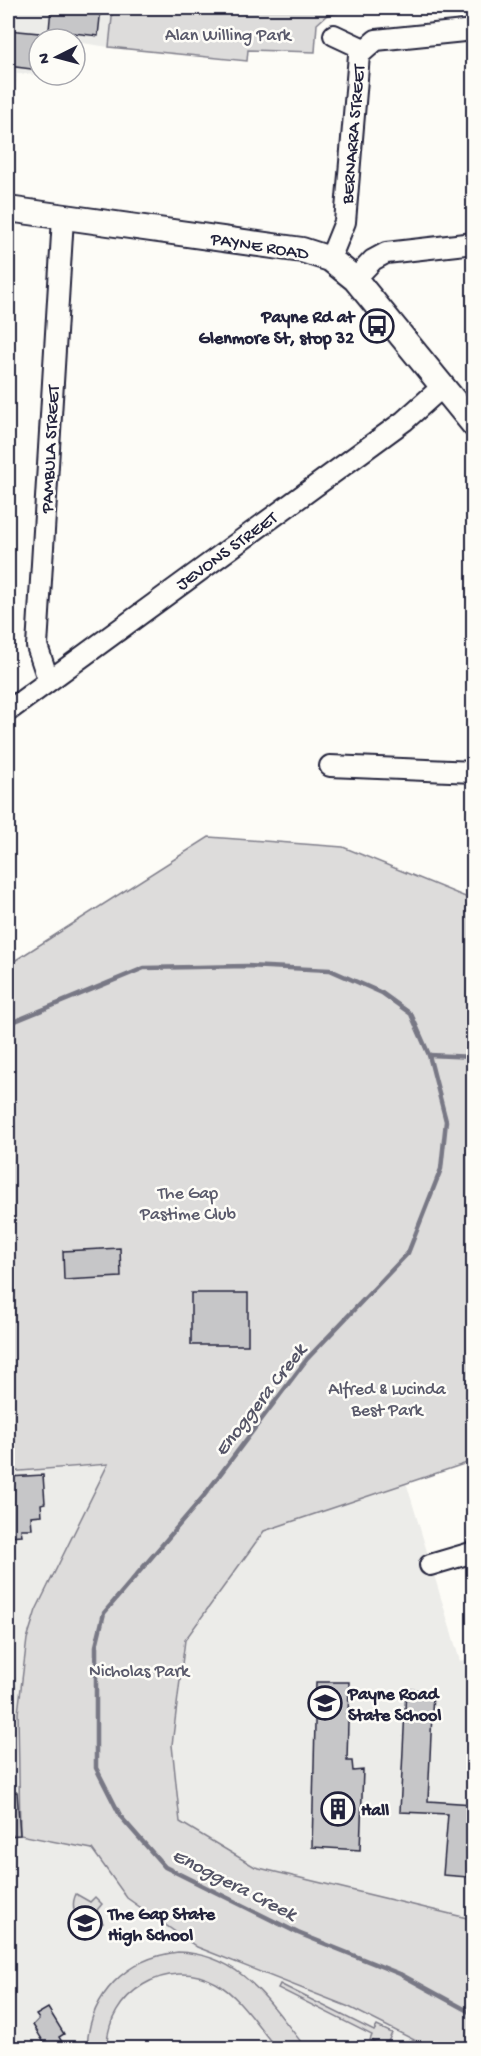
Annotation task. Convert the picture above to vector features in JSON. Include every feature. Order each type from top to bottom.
[{"type":"main road","name":"PAYNE ROAD","points":[[8,209],[302,250],[330,259],[355,279],[474,425]]},
{"type":"street","name":"BERNARRA STREET","points":[[330,259],[345,222],[358,55],[376,40],[474,30]]},
{"type":"street","points":[[334,35],[364,49]]},
{"type":"street","name":"PAMBULA STREET","points":[[48,679],[37,646],[63,218]]},
{"type":"street","points":[[355,279],[373,260],[386,253],[474,243]]},
{"type":"street","name":"JEVONS STREET","points":[[8,711],[48,679],[404,421],[442,387]]},
{"type":"street","points":[[330,766],[474,772]]},
{"type":"street","points":[[430,1565],[474,1552]]},
{"type":"shaded area","points":[[8,8],[113,8],[109,47],[87,44],[87,27],[27,27],[27,74],[17,73],[9,187]]},
{"type":"shaded area","name":"The Gap State High School","points":[[108,1463],[36,1610],[27,1639],[18,1713],[20,1835],[92,1849],[127,1898],[430,2048],[8,2048],[8,1472]]},
{"type":"shaded area","name":"Payne Road State School","points":[[406,1482],[460,1661],[473,1658],[473,1924],[466,1918],[255,1867],[179,1822],[172,1745],[185,1640],[264,1531]]},
{"type":"green space","name":"Alan Willing Park","points":[[113,8],[337,8],[337,13],[327,15],[317,24],[315,52],[248,50],[247,61],[109,47]]},
{"type":"green space","points":[[209,837],[343,847],[473,900],[473,1461],[264,1531],[185,1640],[172,1745],[180,1822],[255,1867],[467,1918],[473,1924],[473,2048],[430,2048],[349,2007],[197,1947],[127,1898],[92,1849],[20,1835],[18,1713],[27,1639],[36,1610],[108,1464],[8,1472],[8,965]]},
{"type":"green space","points":[[76,1894],[90,1902],[95,1897],[102,1904],[97,1910],[103,1923],[89,1925],[79,1919],[74,1908]]},
{"type":"green space","points":[[178,1952],[201,1955],[237,1971],[266,1998],[306,2048],[276,2048],[241,2004],[225,1989],[197,1976],[179,1974],[160,1977],[143,1985],[128,1996],[117,2011],[109,2028],[107,2048],[87,2048],[89,2029],[95,2011],[114,1982],[142,1962]]},
{"type":"green space","points":[[280,1984],[374,2031],[377,2026],[392,2033],[385,2048],[370,2040],[372,2035],[278,1988]]},
{"type":"building","points":[[51,8],[101,8],[98,36],[87,35],[87,27],[49,27]]},
{"type":"building","points":[[8,30],[27,32],[27,68],[8,66]]},
{"type":"building","points":[[120,1248],[121,1277],[64,1280],[63,1251]]},
{"type":"building","points":[[191,1293],[248,1293],[248,1345],[191,1345]]},
{"type":"building","points":[[43,1475],[45,1503],[41,1504],[42,1515],[31,1516],[32,1529],[21,1529],[22,1535],[8,1536],[8,1477]]},
{"type":"building","name":"Hall","points":[[316,1682],[349,1682],[347,1761],[352,1761],[353,1771],[363,1770],[360,1850],[312,1847]]},
{"type":"building","points":[[406,1689],[433,1691],[428,1801],[474,1804],[468,1877],[443,1875],[448,1814],[400,1812]]},
{"type":"building","points":[[8,1792],[17,1792],[20,1835],[8,1836]]},
{"type":"building","points":[[48,2008],[64,2034],[59,2037],[66,2049],[48,2049],[33,2025],[39,2019],[36,2015]]},
{"type":"waterway","name":"Enoggera Creek","points":[[8,1024],[144,968],[247,966],[330,970],[382,993],[411,1014],[429,1055],[446,1121],[441,1169],[408,1253],[307,1359],[203,1497],[104,1613],[96,1646],[96,1768],[121,1817],[165,1867],[298,1933],[400,1974],[474,2016]]},
{"type":"waterway","points":[[429,1055],[474,1057]]},
{"type":"place","name":"Payne Rd at Glenmore St, stop 32","points":[[377,326]]},
{"type":"place","name":"Payne Road State School","points":[[325,1703]]},
{"type":"place","name":"Hall","points":[[338,1809]]},
{"type":"place","name":"The Gap State High School","points":[[85,1923]]},
{"type":"park label","name":"The Gap Pastime Club","points":[[188,1202]]},
{"type":"park label","name":"Alfred & Lucinda Best Park","points":[[387,1398]]},
{"type":"park label","name":"Nicholas Park","points":[[139,1670]]}]
